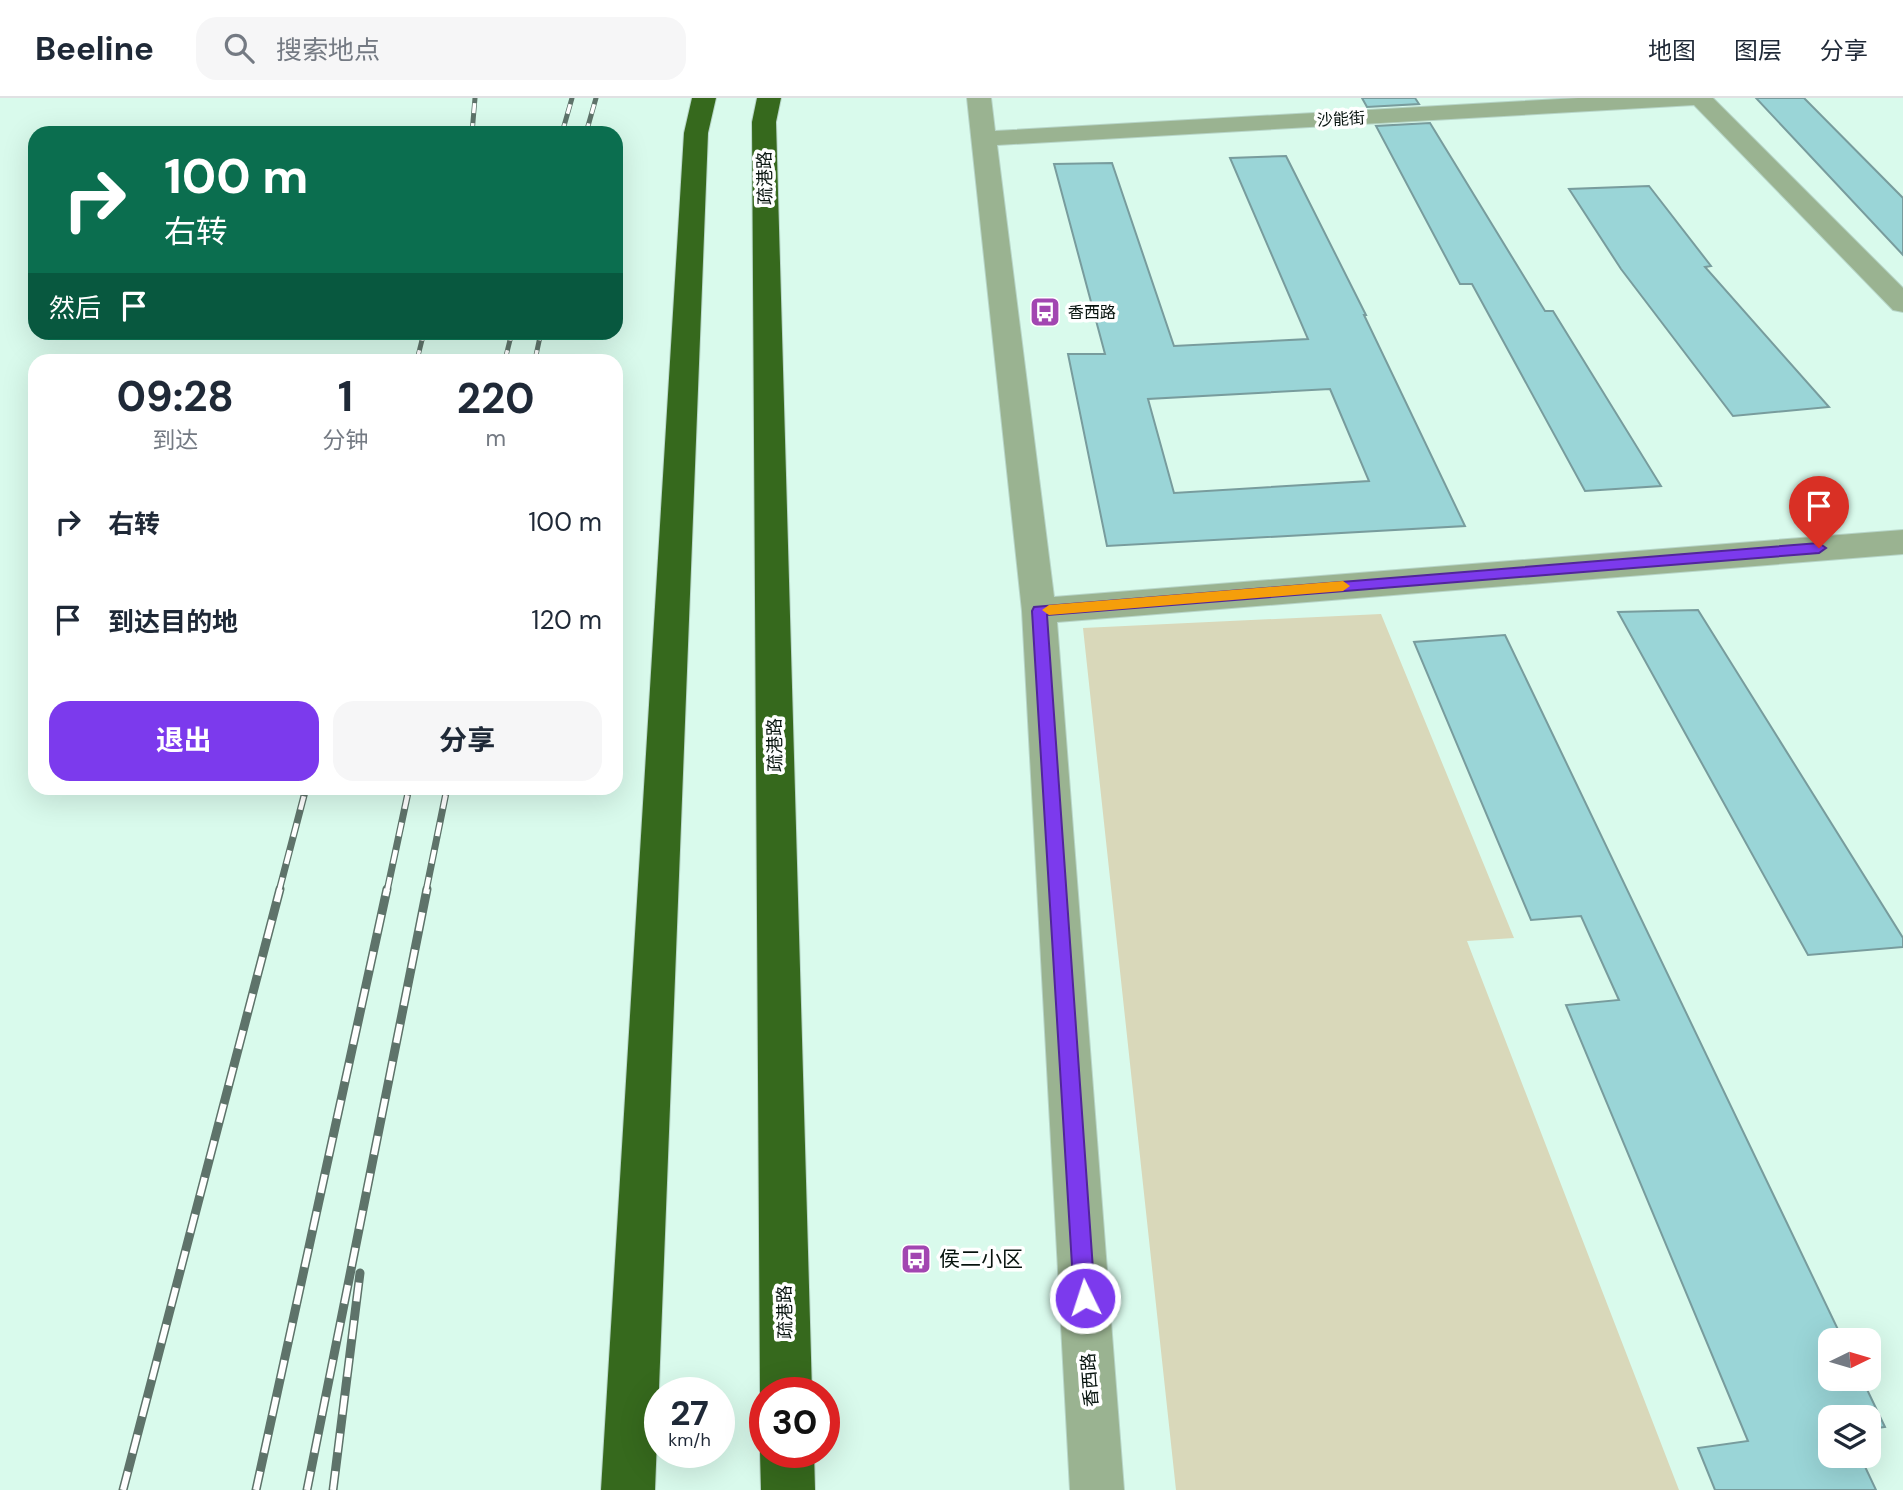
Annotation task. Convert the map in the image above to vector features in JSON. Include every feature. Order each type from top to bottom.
[{"type":"highway","points":[[628,1490],[695,133],[704,98]]},
{"type":"highway","name":"疏港路","points":[[769,98],[764,136],[786,1377]]},
{"type":"highway","points":[[787,1468],[788,1490]]},
{"type":"street","name":"香西路","points":[[979,98],[1039,611],[1097,1490]]},
{"type":"street","name":"沙能街","points":[[984,139],[1699,98]]},
{"type":"street","points":[[1699,98],[1903,303]]},
{"type":"street","points":[[1039,611],[1903,542]]},
{"type":"green space","points":[[1381,614],[1514,938],[1467,941],[1679,1490],[1176,1490],[1083,628]]},
{"type":"building","points":[[1362,98],[1415,98],[1419,104],[1367,107]]},
{"type":"building","points":[[1756,98],[1804,98],[1903,198],[1903,255]]},
{"type":"building","points":[[1430,123],[1545,311],[1553,311],[1661,486],[1585,491],[1472,284],[1460,284],[1376,126]]},
{"type":"building","points":[[1286,156],[1366,315],[1465,526],[1107,546],[1068,354],[1105,354],[1054,164],[1112,163],[1174,346],[1308,339],[1230,158]],"holes":[[[1330,389],[1369,481],[1174,493],[1148,399]]]},
{"type":"building","points":[[1649,186],[1711,266],[1705,267],[1829,407],[1733,416],[1621,269],[1569,189]]},
{"type":"building","points":[[1698,610],[1903,938],[1903,947],[1808,955],[1618,612]]},
{"type":"building","points":[[1505,635],[1837,1328],[1818,1328],[1818,1391],[1868,1391],[1874,1405],[1818,1405],[1818,1468],[1866,1468],[1876,1490],[1715,1490],[1698,1448],[1748,1441],[1566,1005],[1619,1000],[1581,916],[1531,920],[1414,642]]},
{"type":"railway","points":[[473,126],[475,98]]},
{"type":"railway","points":[[564,126],[572,98]]},
{"type":"railway","points":[[588,126],[596,98]]},
{"type":"railway","points":[[418,354],[422,340]]},
{"type":"railway","points":[[506,354],[510,340]]},
{"type":"railway","points":[[536,354],[539,340]]},
{"type":"railway","points":[[279,891],[304,795]]},
{"type":"railway","points":[[387,891],[408,795]]},
{"type":"railway","points":[[426,891],[446,795]]},
{"type":"railway","points":[[123,1490],[280,889]]},
{"type":"railway","points":[[256,1490],[387,889]]},
{"type":"railway","points":[[307,1490],[427,889]]},
{"type":"railway","points":[[333,1490],[360,1273]]},
{"type":"slow traffic","points":[[1049,610],[1343,586]]},
{"type":"place","name":"香西路","points":[[1045,312]]},
{"type":"place","name":"侯二小区","points":[[916,1259]]},
{"type":"route","points":[[1085,1298],[1039,611],[1819,548]]}]
